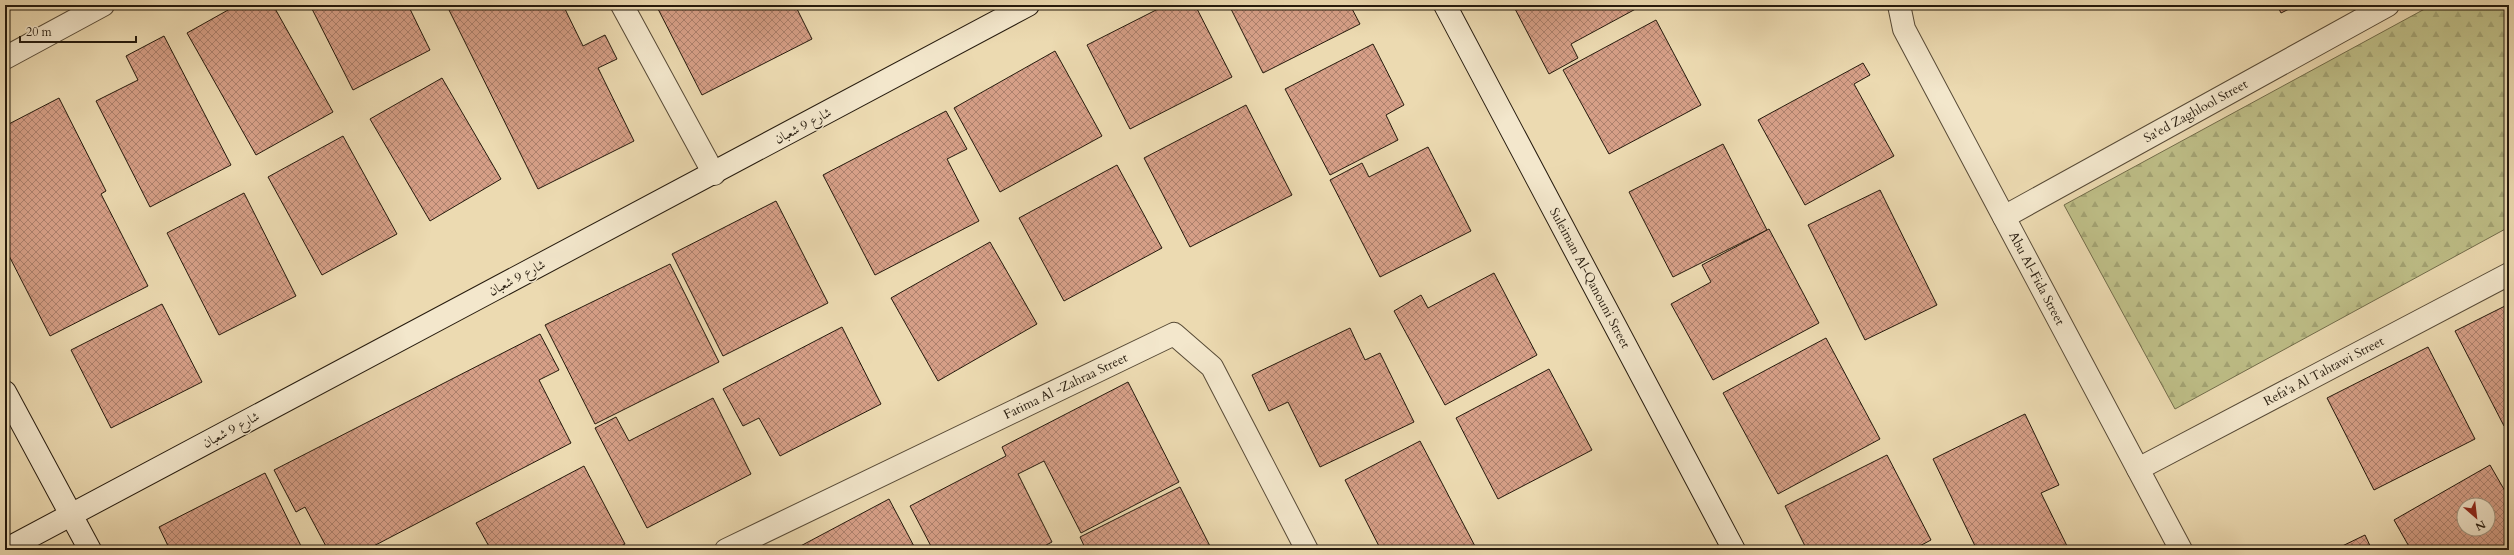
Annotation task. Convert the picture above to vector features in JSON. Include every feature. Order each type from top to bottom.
[{"type":"street","points":[[5,58],[103,5]]},
{"type":"street","points":[[622,5],[714,174]]},
{"type":"street","name":"شارع 9 شعبان","points":[[5,550],[714,174],[1028,5]]},
{"type":"street","name":"Suleiman Al-Qanouni Street","points":[[1445,5],[1734,550]]},
{"type":"street","name":"Abu Al-Fida Street","points":[[1899,5],[1904,29],[2181,550]]},
{"type":"street","name":"Sa'ed Zaghlool Street","points":[[2004,216],[2388,5]]},
{"type":"street","name":"Refa'a Al Tahtawi Street","points":[[2138,469],[2509,274]]},
{"type":"street","name":"Fatima Al -Zahraa Street","points":[[726,550],[1174,334],[1212,366],[1307,550]]},
{"type":"street","points":[[5,392],[90,550]]},
{"type":"green space","points":[[2432,5],[2509,5],[2509,227],[2175,409],[2064,205]]},
{"type":"building","points":[[237,5],[273,5],[333,112],[256,155],[187,33]]},
{"type":"building","points":[[310,5],[408,5],[430,50],[353,90]]},
{"type":"building","points":[[459,5],[563,5],[583,46],[605,35],[617,59],[598,68],[634,141],[538,189],[449,10]]},
{"type":"building","points":[[656,5],[795,5],[812,39],[702,95]]},
{"type":"building","points":[[1156,5],[1195,5],[1232,77],[1130,129],[1087,45],[1158,9]]},
{"type":"building","points":[[1229,5],[1350,5],[1360,24],[1263,73]]},
{"type":"building","points":[[1513,5],[1643,5],[1571,44],[1578,58],[1549,74]]},
{"type":"building","points":[[2277,5],[2297,5],[2281,13]]},
{"type":"building","points":[[1656,20],[1701,105],[1609,154],[1563,70]]},
{"type":"building","points":[[164,36],[231,165],[150,207],[96,101],[138,80],[126,56]]},
{"type":"building","points":[[1373,44],[1404,105],[1386,115],[1398,140],[1330,175],[1285,89]]},
{"type":"building","points":[[1055,51],[1102,136],[1000,192],[954,108]]},
{"type":"building","points":[[1863,63],[1870,75],[1854,84],[1894,156],[1805,205],[1758,120]]},
{"type":"building","points":[[442,78],[501,179],[430,221],[370,119]]},
{"type":"building","points":[[59,98],[106,191],[101,194],[148,286],[50,336],[5,248],[5,126]]},
{"type":"building","points":[[1246,105],[1292,195],[1190,247],[1144,158]]},
{"type":"building","points":[[946,111],[967,149],[947,159],[979,221],[875,275],[823,175]]},
{"type":"building","points":[[343,136],[397,234],[322,275],[268,177]]},
{"type":"building","points":[[1723,144],[1767,230],[1673,277],[1629,192]]},
{"type":"building","points":[[1428,147],[1471,231],[1380,277],[1330,180],[1362,163],[1369,177]]},
{"type":"building","points":[[1117,165],[1162,248],[1064,301],[1019,218]]},
{"type":"building","points":[[1880,190],[1937,305],[1865,340],[1808,225]]},
{"type":"building","points":[[244,193],[296,296],[219,335],[167,233]]},
{"type":"building","points":[[776,201],[828,303],[723,356],[672,254]]},
{"type":"building","points":[[1769,229],[1819,323],[1713,380],[1671,304],[1711,282],[1702,265]]},
{"type":"building","points":[[990,242],[1037,324],[938,381],[891,298]]},
{"type":"building","points":[[670,264],[719,362],[595,424],[545,325]]},
{"type":"building","points":[[1494,273],[1537,355],[1445,405],[1394,311],[1421,295],[1428,308]]},
{"type":"building","points":[[162,304],[202,382],[111,428],[71,350]]},
{"type":"building","points":[[2509,304],[2509,423],[2504,426],[2455,331]]},
{"type":"building","points":[[842,327],[881,404],[780,456],[759,418],[743,426],[723,389]]},
{"type":"building","points":[[1350,328],[1365,360],[1380,353],[1414,422],[1320,467],[1288,402],[1269,411],[1252,375]]},
{"type":"building","points":[[540,334],[559,370],[539,380],[571,443],[366,550],[328,550],[305,507],[296,512],[274,470]]},
{"type":"building","points":[[1826,338],[1880,439],[1778,494],[1723,393]]},
{"type":"building","points":[[2428,347],[2475,439],[2374,490],[2327,398]]},
{"type":"building","points":[[1549,369],[1592,450],[1498,499],[1456,418]]},
{"type":"building","points":[[1128,382],[1179,482],[1081,533],[1044,461],[1018,474],[1052,542],[1037,550],[933,550],[910,506],[1006,456],[1002,447]]},
{"type":"building","points":[[713,398],[751,474],[647,528],[595,428],[616,417],[629,441]]},
{"type":"building","points":[[2025,414],[2059,485],[2041,493],[2069,550],[1977,550],[1933,459]]},
{"type":"building","points":[[1420,441],[1477,550],[1381,550],[1345,480]]},
{"type":"building","points":[[1887,455],[1931,540],[1912,550],[1807,550],[1785,506]]},
{"type":"building","points":[[2490,465],[2509,498],[2509,550],[2411,550],[2394,520]]},
{"type":"building","points":[[584,466],[625,544],[613,550],[491,550],[476,523]]},
{"type":"building","points":[[265,473],[303,550],[170,550],[159,527]]},
{"type":"building","points":[[1180,487],[1212,550],[1086,550],[1080,537]]},
{"type":"building","points":[[889,499],[916,550],[793,550]]},
{"type":"building","points":[[2365,535],[2372,550],[2334,550]]}]
